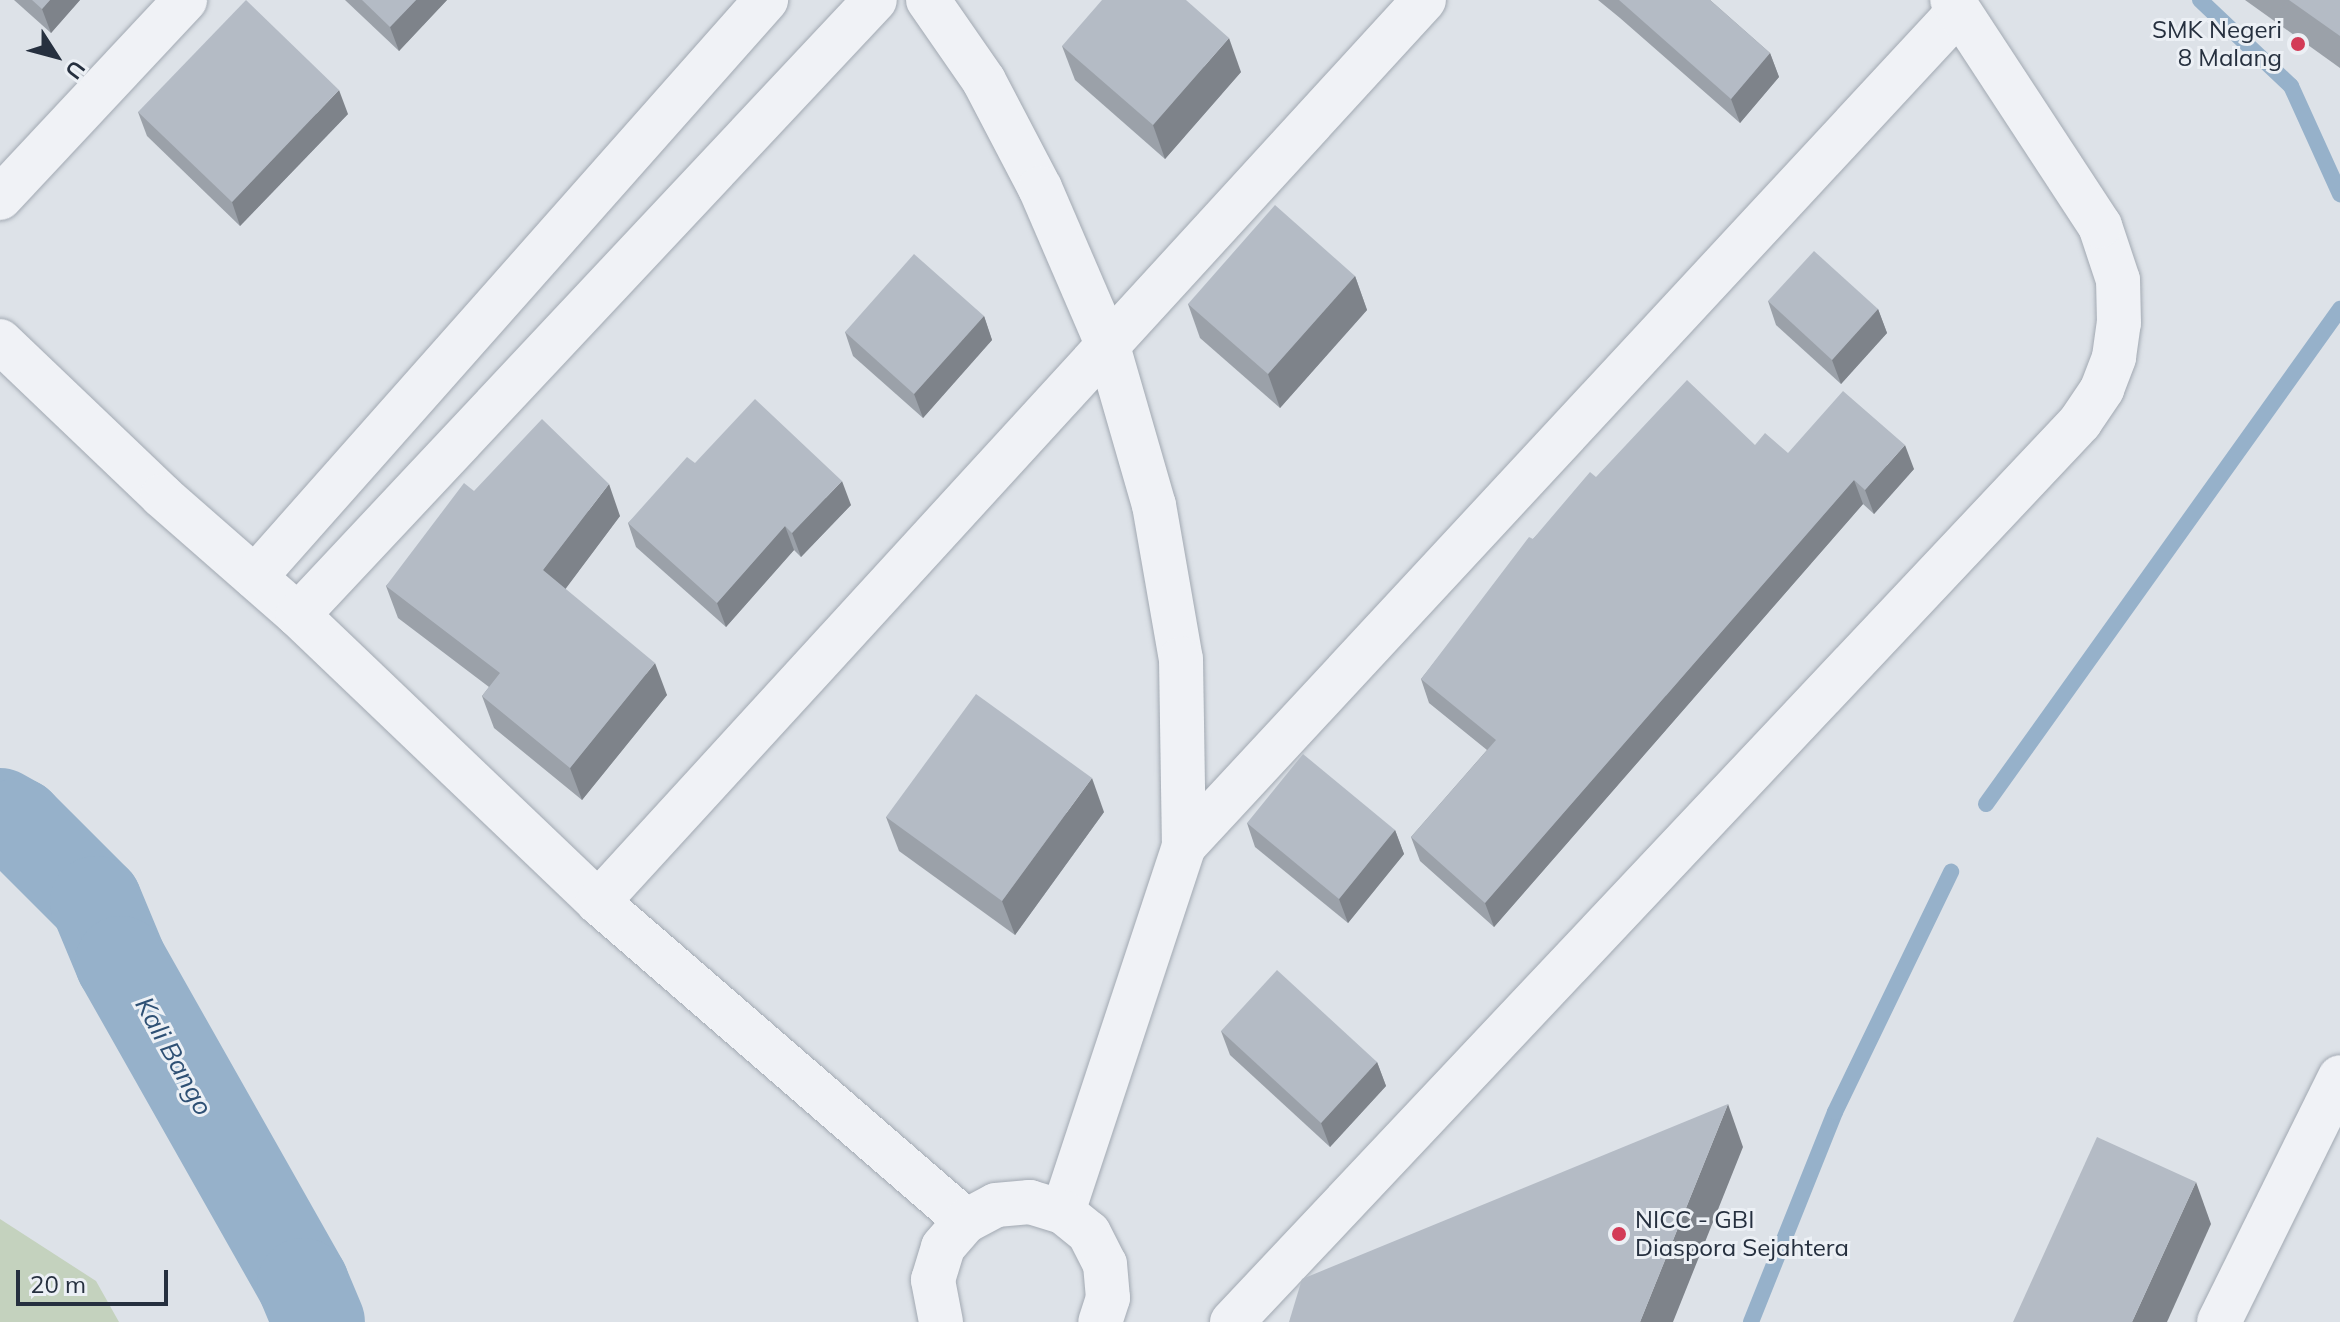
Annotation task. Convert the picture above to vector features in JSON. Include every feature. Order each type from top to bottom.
[{"type":"street","points":[[0,198],[185,0]]},
{"type":"street","points":[[255,577],[766,0]]},
{"type":"street","points":[[298,615],[875,0]]},
{"type":"street","points":[[928,0],[984,81],[1026,161],[1108,346],[1154,505],[1181,659],[1184,846],[1063,1212]]},
{"type":"street","points":[[598,902],[1424,0]]},
{"type":"street","points":[[1184,846],[1955,6],[2100,226],[2118,280],[2119,323],[2114,357],[2102,389],[2080,422],[2059,445],[1232,1322]]},
{"type":"street","points":[[0,341],[162,496],[298,615],[598,902],[966,1221]]},
{"type":"street","points":[[2219,1322],[2340,1077]]},
{"type":"street","points":[[941,1322],[933,1280],[943,1247],[966,1221],[996,1205],[1030,1202],[1063,1212],[1089,1233],[1105,1264],[1108,1298],[1100,1322]]},
{"type":"green space","points":[[0,1219],[96,1281],[119,1322],[0,1322]]},
{"type":"building","points":[[32,0],[50,0],[42,9]]},
{"type":"building","points":[[246,0],[339,90],[232,202],[138,112]]},
{"type":"building","points":[[362,0],[416,0],[390,27]]},
{"type":"building","points":[[1102,0],[1186,0],[1229,38],[1153,125],[1062,46]]},
{"type":"building","points":[[1619,0],[1710,0],[1770,53],[1731,99]]},
{"type":"building","points":[[2289,0],[2340,0],[2340,36]]},
{"type":"building","points":[[1275,205],[1355,276],[1268,374],[1188,304]]},
{"type":"building","points":[[1814,251],[1878,309],[1832,360],[1768,301]]},
{"type":"building","points":[[914,254],[984,316],[914,394],[845,332]]},
{"type":"building","points":[[1687,380],[1755,445],[1765,433],[1788,453],[1843,391],[1905,445],[1865,490],[1854,480],[1485,903],[1411,837],[1496,740],[1421,679],[1529,537],[1533,539],[1590,472],[1596,477]]},
{"type":"building","points":[[755,399],[842,481],[792,533],[785,526],[717,603],[628,523],[687,457],[695,463]]},
{"type":"building","points":[[542,419],[609,484],[543,570],[655,663],[570,768],[482,696],[500,673],[386,586],[464,483],[474,491]]},
{"type":"building","points":[[976,694],[1092,778],[1002,901],[886,817]]},
{"type":"building","points":[[1303,754],[1395,830],[1339,899],[1247,823]]},
{"type":"building","points":[[1277,970],[1377,1062],[1321,1123],[1221,1031]]},
{"type":"building","points":[[1728,1104],[1640,1322],[1289,1322],[1302,1279]]},
{"type":"building","points":[[2097,1137],[2196,1182],[2132,1322],[2013,1322]]},
{"type":"waterway","points":[[2200,0],[2291,86],[2340,194]]},
{"type":"waterway","points":[[1986,804],[2340,309]]},
{"type":"waterway","name":"Kali Bango","points":[[0,814],[18,824],[96,902],[121,962],[303,1284],[319,1322]]},
{"type":"waterway","points":[[1751,1322],[1835,1112],[1951,872]]},
{"type":"place","name":"SMK Negeri 8 Malang","points":[[2298,44]]},
{"type":"place","name":"NICC - GBI Diaspora Sejahtera","points":[[1619,1234]]}]
